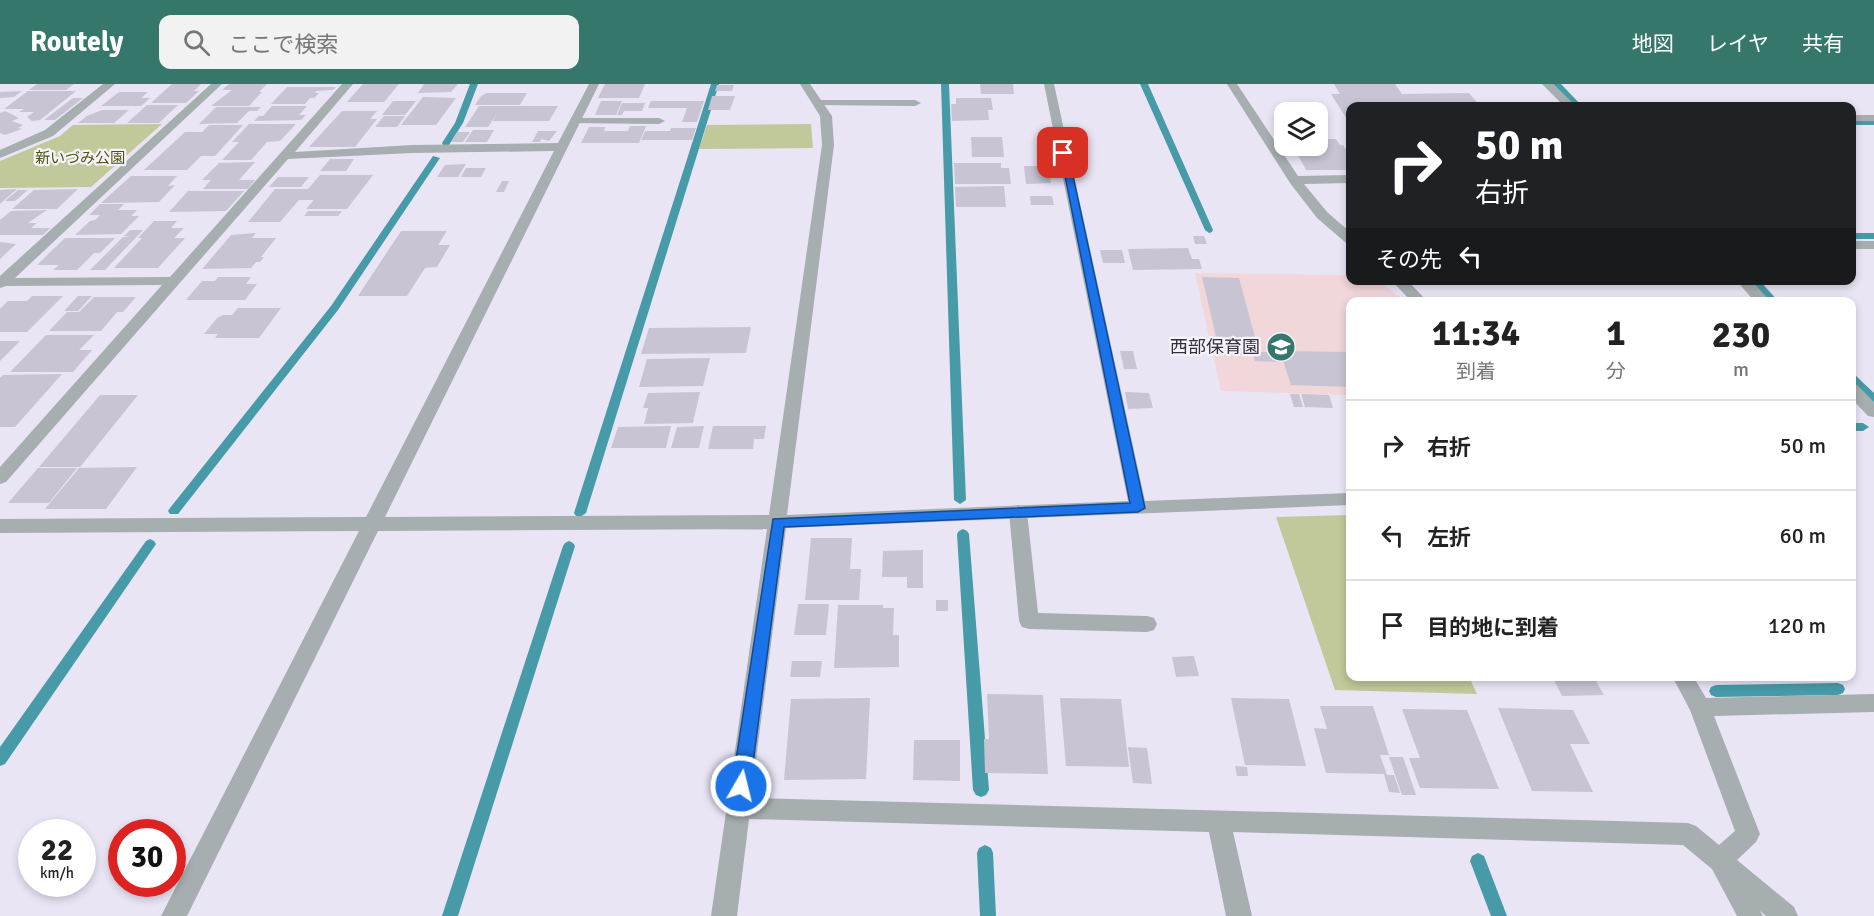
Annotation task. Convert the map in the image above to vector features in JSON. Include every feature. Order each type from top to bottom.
[{"type":"street","points":[[0,154],[49,133],[110,84]]},
{"type":"street","points":[[1,283],[217,84]]},
{"type":"street","points":[[0,478],[348,84]]},
{"type":"street","points":[[174,916],[594,84]]},
{"type":"street","points":[[724,916],[828,145],[826,116],[806,84]]},
{"type":"street","points":[[1049,84],[1138,508]]},
{"type":"street","points":[[1232,84],[1294,180],[1322,215],[1346,236]]},
{"type":"street","points":[[1547,84],[1566,102]]},
{"type":"street","points":[[819,103],[915,103]]},
{"type":"street","points":[[1856,118],[1874,118]]},
{"type":"street","points":[[575,121],[659,121]]},
{"type":"street","points":[[284,156],[412,149],[562,147]]},
{"type":"street","points":[[1294,180],[1346,179]]},
{"type":"street","points":[[1856,245],[1874,244]]},
{"type":"street","points":[[1,283],[174,281]]},
{"type":"street","points":[[1403,285],[1416,297]]},
{"type":"street","points":[[1748,285],[1759,297]]},
{"type":"street","points":[[1856,394],[1874,412]]},
{"type":"street","points":[[0,526],[778,522],[1346,499]]},
{"type":"street","points":[[1018,512],[1029,621],[1147,624]]},
{"type":"street","points":[[1685,681],[1700,707],[1748,834],[1720,861]]},
{"type":"street","points":[[1700,707],[1874,703]]},
{"type":"street","points":[[738,808],[1688,834],[1785,916]]},
{"type":"street","points":[[1219,821],[1239,916]]},
{"type":"street","points":[[1720,861],[1750,916]]},
{"type":"shaded area","name":"西部保育園","points":[[1195,273],[1346,275],[1346,285],[1384,285],[1400,297],[1346,297],[1346,395],[1221,391]]},
{"type":"green space","name":"新いづみ公園","points":[[162,124],[91,187],[0,188],[0,161],[60,136],[73,125]]},
{"type":"green space","points":[[811,124],[813,148],[699,149],[707,125]]},
{"type":"green space","points":[[1346,515],[1346,681],[1471,681],[1477,694],[1335,690],[1276,517]]},
{"type":"building","points":[[37,84],[74,84],[66,90],[29,90]]},
{"type":"building","points":[[172,84],[201,84],[194,91],[199,91],[186,103],[151,103]]},
{"type":"building","points":[[229,84],[267,84],[249,106],[211,106],[232,90],[222,90]]},
{"type":"building","points":[[363,84],[399,84],[384,102],[347,102]]},
{"type":"building","points":[[424,84],[458,84],[451,92],[418,93]]},
{"type":"building","points":[[605,84],[645,84],[639,98],[598,98]]},
{"type":"building","points":[[980,84],[1013,84],[1014,94],[981,94]]},
{"type":"building","points":[[1334,84],[1395,84],[1402,94],[1469,93],[1477,102],[1346,102],[1346,118],[1331,94],[1340,94]]},
{"type":"building","points":[[717,85],[734,85],[732,91],[715,91]]},
{"type":"building","points":[[287,87],[336,87],[333,90],[317,91],[315,93],[319,93],[305,104],[271,104]]},
{"type":"building","points":[[22,91],[14,97],[0,98],[0,92]]},
{"type":"building","points":[[28,91],[76,91],[40,120],[32,121],[27,117],[34,112],[19,112],[24,109],[4,109]]},
{"type":"building","points":[[119,92],[148,92],[141,98],[150,98],[141,106],[101,106]]},
{"type":"building","points":[[487,93],[527,93],[520,105],[475,105],[481,96]]},
{"type":"building","points":[[712,96],[735,96],[730,110],[708,110]]},
{"type":"building","points":[[423,97],[456,98],[436,125],[401,125]]},
{"type":"building","points":[[73,98],[83,98],[55,120],[44,120]]},
{"type":"building","points":[[956,98],[991,98],[993,110],[988,110],[989,120],[952,121],[951,104],[956,104]]},
{"type":"building","points":[[393,101],[416,101],[405,115],[382,115]]},
{"type":"building","points":[[601,101],[622,101],[616,115],[595,115]]},
{"type":"building","points":[[651,101],[704,101],[697,122],[682,122],[687,108],[648,108]]},
{"type":"building","points":[[622,103],[645,103],[642,111],[624,111],[622,115],[617,115]]},
{"type":"building","points":[[147,105],[178,105],[159,123],[127,123]]},
{"type":"building","points":[[272,106],[307,106],[299,115],[306,115],[301,120],[254,121],[259,116],[263,116]]},
{"type":"building","points":[[479,106],[558,106],[549,121],[493,121],[497,114],[488,127],[465,127]]},
{"type":"building","points":[[216,107],[261,107],[257,111],[249,111],[237,123],[199,124]]},
{"type":"building","points":[[102,110],[129,110],[114,123],[78,123],[87,116]]},
{"type":"building","points":[[5,111],[19,118],[12,121],[23,125],[18,128],[22,129],[5,135],[0,133],[0,113]]},
{"type":"building","points":[[342,111],[377,111],[370,119],[377,119],[355,147],[309,147]]},
{"type":"building","points":[[384,116],[405,116],[397,127],[375,127]]},
{"type":"building","points":[[249,124],[296,124],[280,141],[267,142],[251,160],[222,160],[239,142],[232,142]]},
{"type":"building","points":[[209,125],[243,125],[215,156],[201,156],[187,170],[144,170],[185,132],[202,132]]},
{"type":"building","points":[[630,126],[646,126],[639,143],[581,143],[589,127],[605,127],[604,131],[628,131]]},
{"type":"building","points":[[671,128],[696,128],[692,140],[641,140],[645,131],[670,131]]},
{"type":"building","points":[[473,130],[494,130],[487,142],[465,142]]},
{"type":"building","points":[[538,131],[557,131],[549,141],[541,139],[540,142],[532,142]]},
{"type":"building","points":[[457,132],[470,132],[463,142],[451,142]]},
{"type":"building","points":[[971,137],[1002,137],[1004,157],[972,157]]},
{"type":"building","points":[[1328,139],[1336,139],[1346,150],[1346,170],[1306,170],[1298,156],[1328,156]]},
{"type":"building","points":[[330,159],[354,159],[346,171],[320,171]]},
{"type":"building","points":[[255,162],[239,180],[255,180],[248,189],[203,189],[211,180],[202,180],[219,163]]},
{"type":"building","points":[[954,163],[1001,163],[1001,168],[1009,168],[1011,184],[955,184]]},
{"type":"building","points":[[466,164],[458,177],[437,177],[445,165]]},
{"type":"building","points":[[1024,166],[1049,166],[1051,183],[1026,184]]},
{"type":"building","points":[[466,168],[486,168],[481,177],[461,177]]},
{"type":"building","points":[[320,175],[373,175],[347,209],[306,209],[314,200],[299,200],[280,222],[248,222],[275,189],[308,189]]},
{"type":"building","points":[[131,176],[177,176],[168,186],[175,185],[159,202],[101,203]]},
{"type":"building","points":[[278,177],[309,177],[301,187],[269,187]]},
{"type":"building","points":[[502,181],[509,181],[504,192],[496,192]]},
{"type":"building","points":[[1004,186],[1006,207],[956,207],[955,187]]},
{"type":"building","points":[[17,189],[0,204],[0,190]]},
{"type":"building","points":[[78,189],[57,209],[12,209],[34,190]]},
{"type":"building","points":[[18,190],[28,190],[15,201],[5,201]]},
{"type":"building","points":[[188,191],[244,191],[226,211],[169,212]]},
{"type":"building","points":[[1030,196],[1052,196],[1054,205],[1031,205]]},
{"type":"building","points":[[100,204],[124,204],[118,210],[137,210],[131,216],[139,216],[121,234],[75,235],[100,215],[89,215]]},
{"type":"building","points":[[47,210],[28,223],[37,223],[31,228],[50,228],[43,235],[0,235],[0,220],[11,211]]},
{"type":"building","points":[[308,211],[342,211],[338,216],[304,216]]},
{"type":"building","points":[[154,221],[177,221],[171,228],[184,228],[174,238],[185,238],[158,268],[114,268],[142,238],[138,238]]},
{"type":"building","points":[[130,230],[143,230],[105,270],[90,270],[123,237],[130,237],[124,236]]},
{"type":"building","points":[[401,231],[447,231],[438,245],[450,245],[437,267],[425,268],[407,296],[358,296]]},
{"type":"building","points":[[256,233],[252,238],[276,238],[261,257],[264,257],[260,262],[256,262],[251,268],[202,269],[231,235]]},
{"type":"building","points":[[1193,236],[1204,236],[1207,244],[1195,244]]},
{"type":"building","points":[[65,238],[115,238],[100,253],[94,253],[77,270],[53,270],[59,265],[37,265]]},
{"type":"building","points":[[0,242],[16,244],[0,259]]},
{"type":"building","points":[[1188,248],[1192,259],[1199,259],[1202,269],[1133,270],[1128,249]]},
{"type":"building","points":[[1100,250],[1122,250],[1125,263],[1103,263]]},
{"type":"building","points":[[218,277],[251,277],[246,284],[257,284],[245,300],[186,300],[202,281],[215,281]]},
{"type":"building","points":[[1202,277],[1239,278],[1259,352],[1279,352],[1281,362],[1255,361],[1253,355],[1220,354]]},
{"type":"building","points":[[32,296],[63,296],[27,332],[0,332],[0,309],[8,301],[27,301]]},
{"type":"building","points":[[78,296],[92,296],[78,311],[64,311]]},
{"type":"building","points":[[94,297],[136,297],[123,312],[117,312],[101,331],[49,331],[67,312],[79,312]]},
{"type":"building","points":[[238,308],[281,308],[259,338],[215,338],[218,334],[204,334],[217,318],[232,315]]},
{"type":"building","points":[[751,327],[746,353],[641,354],[649,328]]},
{"type":"building","points":[[46,335],[94,335],[79,350],[92,350],[73,372],[10,372]]},
{"type":"building","points":[[0,341],[20,341],[0,361]]},
{"type":"building","points":[[1120,351],[1133,351],[1137,369],[1124,369]]},
{"type":"building","points":[[1280,351],[1346,352],[1346,387],[1291,385]]},
{"type":"building","points":[[710,358],[703,386],[639,387],[647,359]]},
{"type":"building","points":[[62,374],[15,427],[0,427],[0,378],[3,375]]},
{"type":"building","points":[[700,392],[693,423],[644,424],[648,408],[643,408],[648,393]]},
{"type":"building","points":[[1125,392],[1149,393],[1153,408],[1128,409]]},
{"type":"building","points":[[1290,394],[1299,394],[1303,407],[1294,407]]},
{"type":"building","points":[[1301,394],[1329,395],[1333,408],[1305,407]]},
{"type":"building","points":[[100,395],[138,395],[80,467],[39,467]]},
{"type":"building","points":[[671,426],[666,448],[611,448],[618,427]]},
{"type":"building","points":[[704,426],[699,448],[671,448],[677,427]]},
{"type":"building","points":[[713,426],[766,426],[764,439],[754,439],[753,449],[708,449]]},
{"type":"building","points":[[137,467],[106,509],[45,509],[79,468]]},
{"type":"building","points":[[38,468],[77,468],[49,503],[8,503]]},
{"type":"building","points":[[811,538],[852,538],[850,569],[861,569],[859,600],[805,600]]},
{"type":"building","points":[[923,550],[923,588],[907,588],[907,577],[882,577],[883,551]]},
{"type":"building","points":[[936,600],[948,600],[948,611],[936,611]]},
{"type":"building","points":[[798,604],[829,604],[826,635],[794,635]]},
{"type":"building","points":[[838,605],[883,605],[883,608],[894,608],[893,635],[899,635],[899,667],[834,668]]},
{"type":"building","points":[[1194,656],[1199,676],[1176,677],[1172,657]]},
{"type":"building","points":[[792,661],[822,661],[820,677],[790,677]]},
{"type":"building","points":[[1554,681],[1596,681],[1604,695],[1562,696]]},
{"type":"building","points":[[987,694],[1043,695],[1048,774],[985,773],[984,739],[989,739]]},
{"type":"building","points":[[870,698],[866,779],[784,780],[791,699]]},
{"type":"building","points":[[1060,698],[1121,699],[1129,767],[1066,766]]},
{"type":"building","points":[[1231,698],[1289,699],[1306,766],[1245,765]]},
{"type":"building","points":[[1320,706],[1373,706],[1389,755],[1380,755],[1387,775],[1394,775],[1400,793],[1389,792],[1384,774],[1326,773],[1314,728],[1327,729]]},
{"type":"building","points":[[1498,708],[1573,710],[1590,744],[1570,744],[1593,792],[1532,791]]},
{"type":"building","points":[[1402,709],[1467,710],[1499,789],[1420,788],[1409,758],[1420,758]]},
{"type":"building","points":[[914,740],[960,740],[960,781],[913,780]]},
{"type":"building","points":[[1128,747],[1147,748],[1152,784],[1133,783]]},
{"type":"building","points":[[1389,757],[1403,757],[1416,795],[1402,795]]},
{"type":"building","points":[[1235,766],[1247,767],[1248,776],[1237,776]]},
{"type":"waterway","points":[[446,143],[459,123],[474,84]]},
{"type":"waterway","points":[[580,513],[715,84]]},
{"type":"waterway","points":[[945,84],[960,500]]},
{"type":"waterway","points":[[1144,84],[1209,230]]},
{"type":"waterway","points":[[1557,84],[1575,102]]},
{"type":"waterway","points":[[1856,123],[1874,123]]},
{"type":"waterway","points":[[174,511],[335,308],[436,158]]},
{"type":"waterway","points":[[1856,236],[1874,236]]},
{"type":"waterway","points":[[1758,285],[1769,297]]},
{"type":"waterway","points":[[1856,382],[1874,399]]},
{"type":"waterway","points":[[1856,427],[1863,427]]},
{"type":"waterway","points":[[963,534],[981,790]]},
{"type":"waterway","points":[[0,759],[150,544]]},
{"type":"waterway","points":[[450,916],[569,546]]},
{"type":"waterway","points":[[1716,691],[1838,689]]},
{"type":"waterway","points":[[985,853],[988,916]]},
{"type":"waterway","points":[[1478,861],[1499,916]]},
{"type":"place","name":"西部保育園","points":[[1281,347]]},
{"type":"route","points":[[741,786],[778,522],[1138,508],[1063,153]]}]
